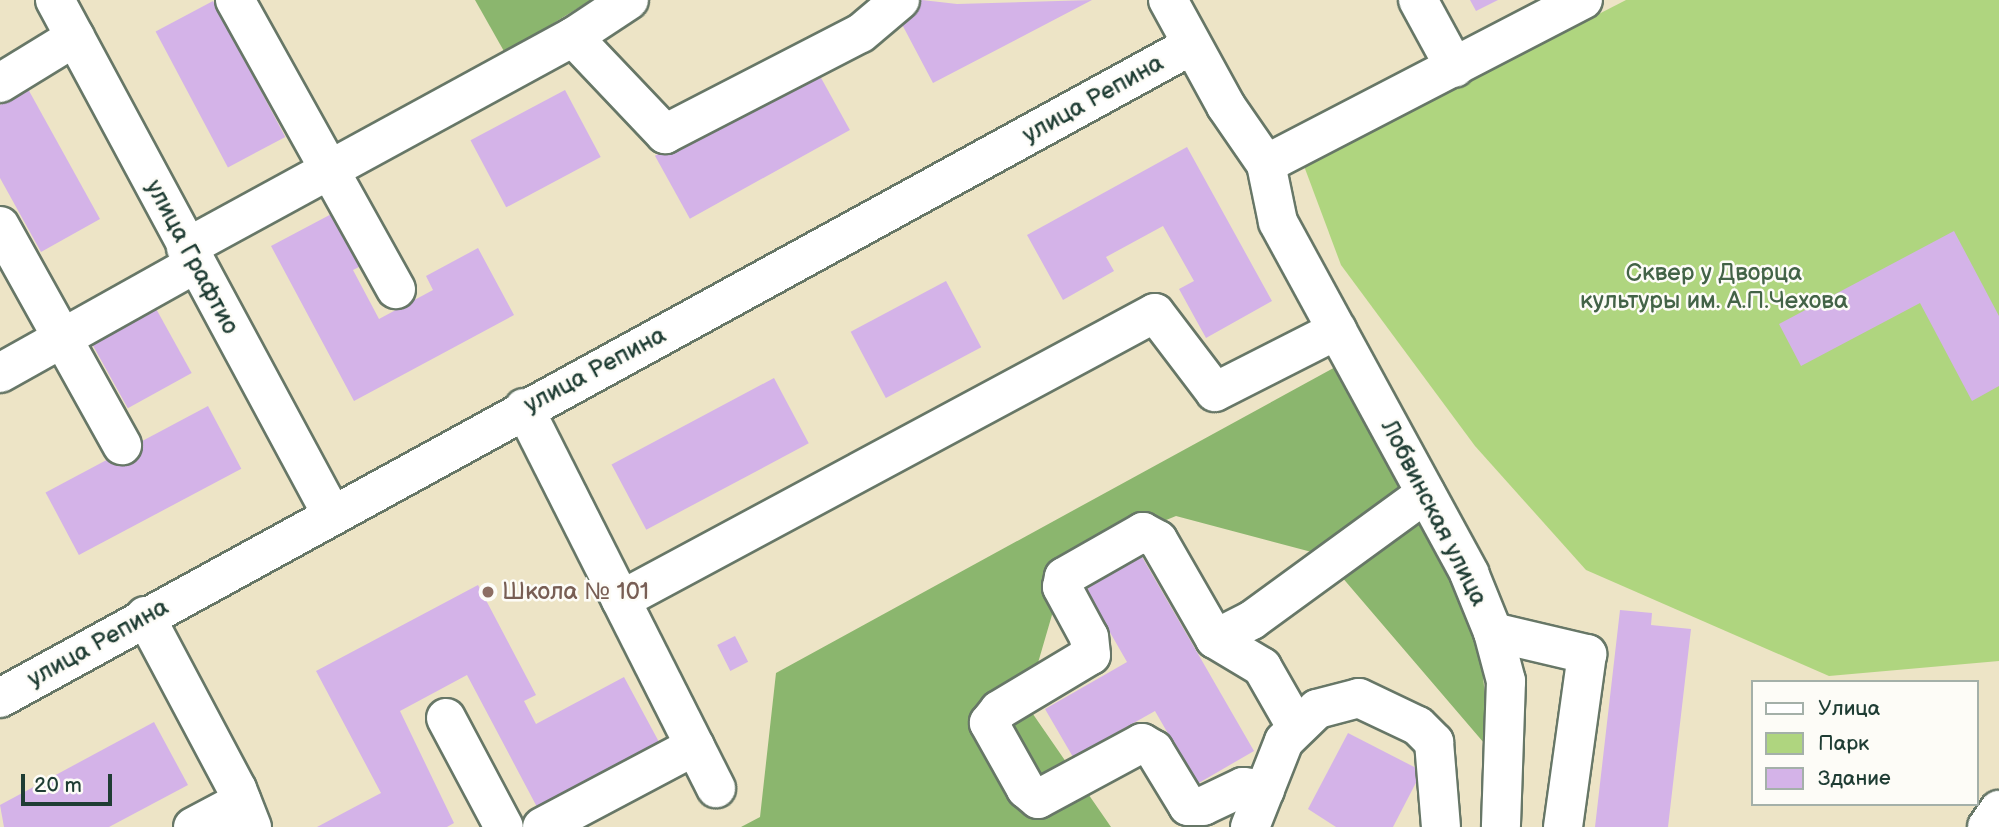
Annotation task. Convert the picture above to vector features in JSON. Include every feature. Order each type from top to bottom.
[{"type":"main road","name":"улица Графтио","points":[[55,0],[190,256],[331,513]]},
{"type":"main road","points":[[235,0],[396,289]]},
{"type":"main road","points":[[0,373],[63,338],[329,170],[573,37],[629,0]]},
{"type":"main road","points":[[573,37],[665,134],[861,33],[900,0]]},
{"type":"main road","name":"улица Репина","points":[[1168,0],[1232,117],[1266,164]]},
{"type":"main road","points":[[1418,0],[1455,68]]},
{"type":"main road","points":[[1266,164],[1583,0]]},
{"type":"main road","points":[[0,83],[75,37]]},
{"type":"main road","name":"улица Репина","points":[[0,698],[331,513],[1192,45]]},
{"type":"main road","name":"Лобвинская улица","points":[[1266,164],[1278,222],[1469,573],[1493,632],[1506,681],[1501,827]]},
{"type":"main road","points":[[0,226],[122,444]]},
{"type":"main road","points":[[621,600],[1155,313],[1215,392],[1337,330]]},
{"type":"main road","points":[[524,408],[716,788]]},
{"type":"main road","points":[[1215,639],[1252,620],[1426,493]]},
{"type":"main road","points":[[1265,790],[1243,787],[1203,806],[1188,806],[1154,750],[1142,743],[1038,799],[1026,789],[989,723],[999,710],[1091,655],[1089,636],[1062,587],[1064,577],[1131,536],[1143,532],[1158,540],[1215,639],[1262,667],[1297,729]]},
{"type":"main road","points":[[145,616],[247,814],[193,827]]},
{"type":"main road","points":[[1493,632],[1587,654],[1563,827]]},
{"type":"main road","points":[[1250,827],[1284,741],[1317,709],[1359,698],[1418,726],[1434,742],[1437,752],[1440,827]]},
{"type":"main road","points":[[446,718],[504,827]]},
{"type":"main road","points":[[542,827],[695,746]]},
{"type":"main road","points":[[1987,827],[1999,810]]},
{"type":"green space","points":[[475,0],[591,0],[505,53]]},
{"type":"green space","name":"Сквер у Дворца культуры им. А.П.Чехова","points":[[1626,0],[1999,0],[1999,661],[1829,676],[1586,570],[1475,446],[1341,265],[1304,166]]},
{"type":"green space","points":[[1339,365],[1479,633],[1490,750],[1323,555],[1176,516],[1068,560],[1026,704],[1111,827],[741,827],[760,817],[776,673]]},
{"type":"building","points":[[922,0],[957,4],[1092,0],[933,83],[896,13]]},
{"type":"building","points":[[1470,0],[1498,0],[1476,11]]},
{"type":"building","points":[[213,1],[285,137],[228,167],[156,32]]},
{"type":"building","points":[[815,67],[850,130],[690,219],[655,156]]},
{"type":"building","points":[[28,89],[100,219],[41,252],[0,178],[0,105]]},
{"type":"building","points":[[565,90],[601,157],[506,207],[471,140]]},
{"type":"building","points":[[1187,147],[1272,301],[1206,338],[1179,289],[1194,281],[1163,226],[1106,257],[1114,271],[1063,300],[1027,235]]},
{"type":"building","points":[[339,210],[367,263],[353,270],[379,319],[433,290],[426,276],[478,248],[514,315],[354,401],[271,246]]},
{"type":"building","points":[[1954,231],[1999,316],[1999,386],[1972,401],[1920,303],[1801,366],[1779,324]]},
{"type":"building","points":[[946,281],[981,347],[886,398],[851,332]]},
{"type":"building","points":[[149,296],[192,373],[128,408],[85,331]]},
{"type":"building","points":[[774,378],[809,443],[646,530],[612,464]]},
{"type":"building","points":[[208,406],[241,469],[79,555],[46,492]]},
{"type":"building","points":[[1141,555],[1254,751],[1197,784],[1155,711],[1073,757],[1045,709],[1127,662],[1084,587]]},
{"type":"building","points":[[478,585],[536,695],[524,701],[536,724],[624,677],[659,742],[537,807],[467,675],[400,711],[454,823],[447,827],[317,827],[381,793],[316,671]]},
{"type":"building","points":[[1620,610],[1652,613],[1651,625],[1691,629],[1668,827],[1595,827]]},
{"type":"building","points":[[735,636],[748,662],[730,671],[717,645]]},
{"type":"building","points":[[154,722],[188,785],[109,827],[4,827],[0,805]]},
{"type":"building","points":[[1348,733],[1422,771],[1393,827],[1336,827],[1308,809]]},
{"type":"place","name":"Школа № 101","points":[[488,592]]}]
